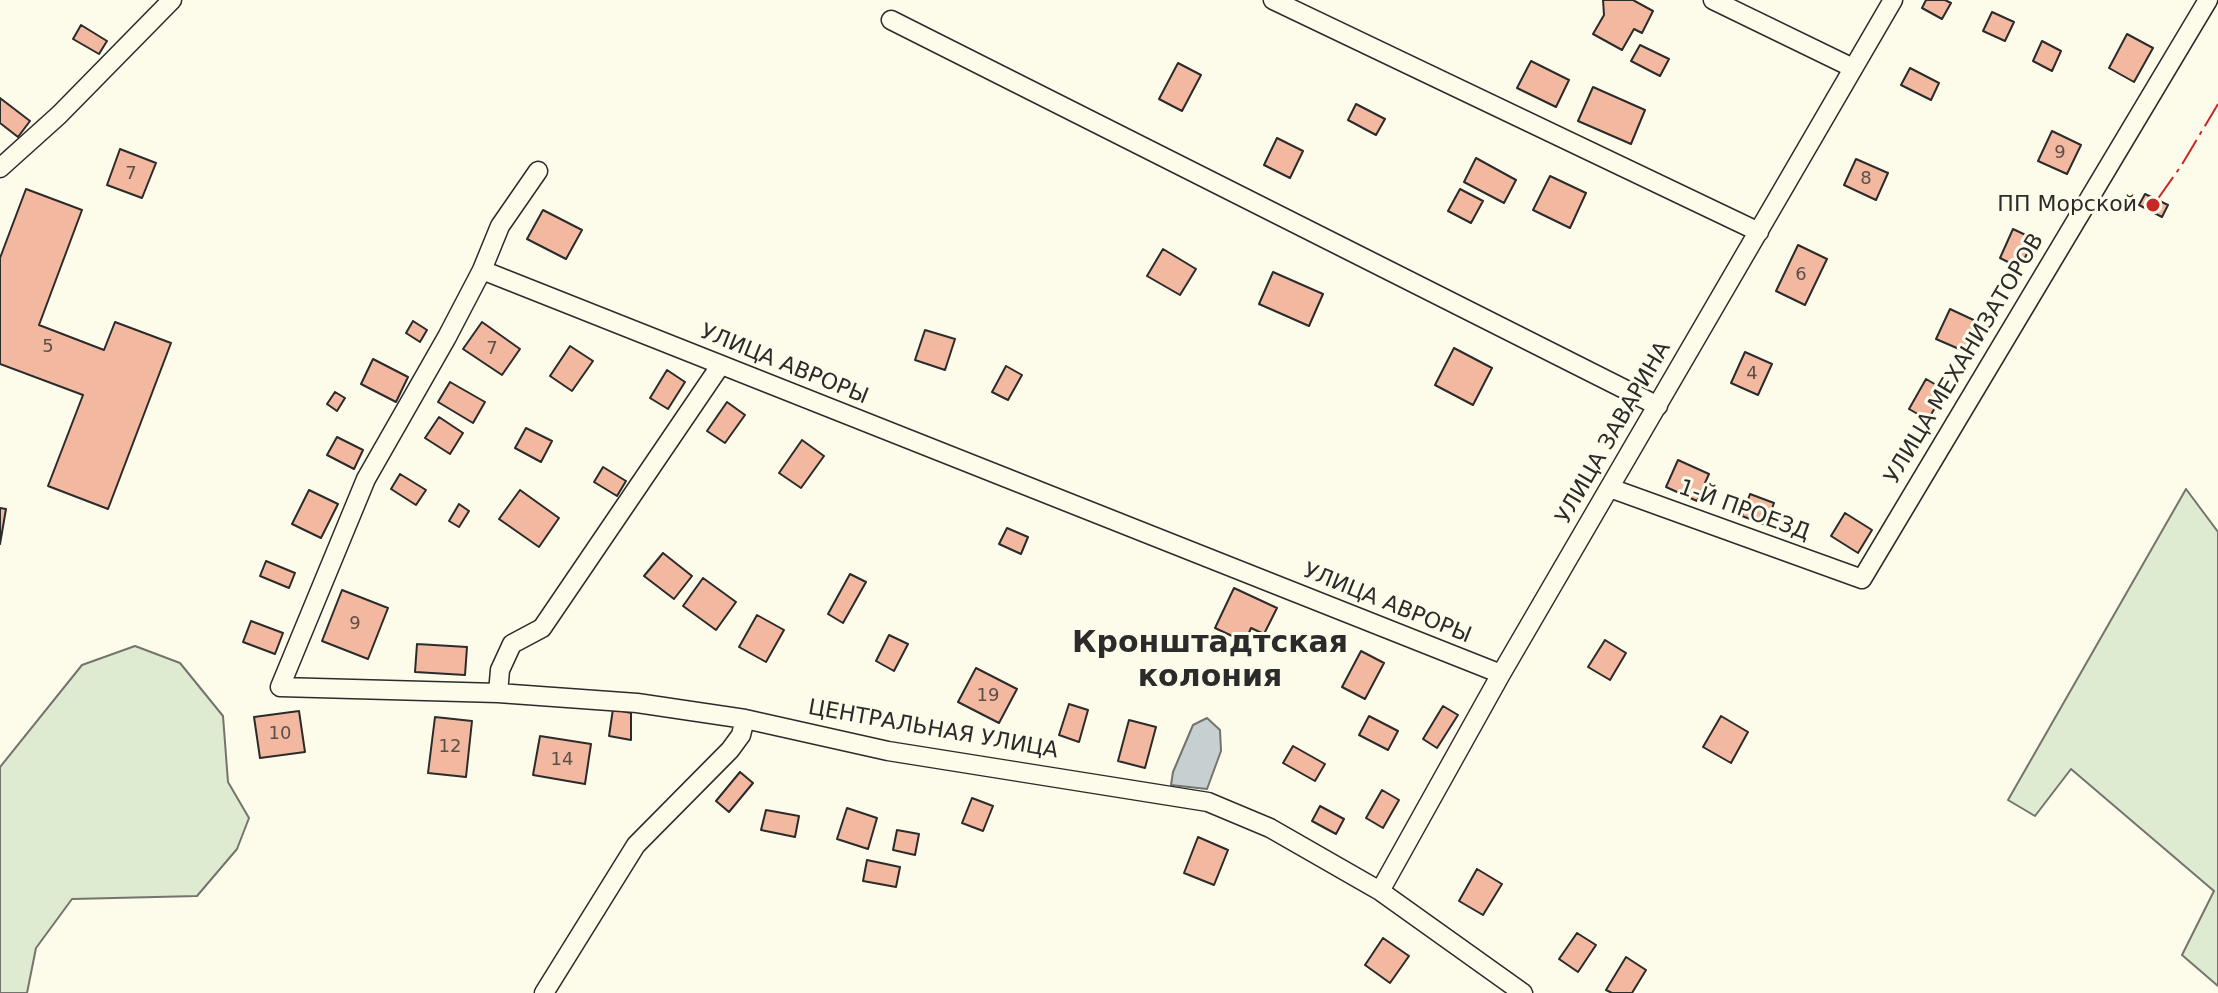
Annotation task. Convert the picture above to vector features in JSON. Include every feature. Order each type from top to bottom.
[{"type":"street","points":[[0,168],[59,115],[172,0]]},
{"type":"street","points":[[1273,0],[1759,232]]},
{"type":"street","points":[[1713,0],[1853,68]]},
{"type":"street","name":"УЛИЦА ЗАВАРИНА","points":[[1380,891],[1501,674],[1893,0]]},
{"type":"street","name":"УЛИЦА МЕХАНИЗАТОРОВ","points":[[1862,579],[2208,0]]},
{"type":"street","points":[[891,20],[1658,406]]},
{"type":"street","points":[[482,270],[500,226],[538,171]]},
{"type":"street","name":"УЛИЦА АВРОРЫ","points":[[482,270],[1501,674]]},
{"type":"street","name":"ЦЕНТРАЛЬНАЯ УЛИЦА","points":[[482,270],[366,479],[280,687],[498,693],[637,703],[745,719],[888,751],[1208,802],[1270,828],[1380,891],[1523,993]]},
{"type":"street","points":[[498,693],[500,670],[512,644],[542,628],[720,366]]},
{"type":"street","name":"1-Й ПРОЕЗД","points":[[1610,488],[1862,579]]},
{"type":"street","points":[[544,993],[636,845],[730,750],[741,735],[745,719]]},
{"type":"green space","points":[[2186,489],[2218,532],[2218,986],[2182,955],[2214,891],[2071,769],[2035,816],[2008,800]]},
{"type":"green space","points":[[135,646],[180,663],[223,716],[228,782],[249,818],[237,849],[197,896],[72,899],[36,948],[27,993],[0,993],[0,767],[82,665]]},
{"type":"shaded area","points":[[1207,718],[1220,730],[1221,751],[1207,789],[1171,785],[1173,772],[1193,725]]},
{"type":"building","points":[[1603,0],[1633,0],[1653,11],[1642,33],[1634,29],[1622,50],[1593,34],[1604,15]]},
{"type":"building","points":[[1926,0],[1951,3],[1942,19],[1922,8]]},
{"type":"building","points":[[1992,12],[2014,22],[2005,41],[1983,31]]},
{"type":"building","points":[[81,25],[107,41],[99,54],[73,39]]},
{"type":"building","points":[[2127,34],[2153,48],[2134,82],[2109,68]]},
{"type":"building","points":[[2042,41],[2061,51],[2052,71],[2033,61]]},
{"type":"building","points":[[1640,45],[1669,59],[1660,76],[1631,61]]},
{"type":"building","points":[[1531,61],[1569,80],[1556,107],[1517,88]]},
{"type":"building","points":[[1178,63],[1201,75],[1182,111],[1159,99]]},
{"type":"building","points":[[1910,68],[1939,83],[1931,100],[1901,85]]},
{"type":"building","points":[[1593,87],[1645,110],[1631,144],[1578,121]]},
{"type":"building","points":[[0,98],[30,121],[18,137],[0,123]]},
{"type":"building","points":[[1356,104],[1385,119],[1376,135],[1348,120]]},
{"type":"building","points":[[2052,131],[2081,145],[2067,174],[2038,161]]},
{"type":"building","points":[[1277,138],[1303,151],[1290,178],[1264,165]]},
{"type":"building","points":[[120,149],[156,163],[142,198],[107,185]]},
{"type":"building","points":[[1476,158],[1516,180],[1504,203],[1464,182]]},
{"type":"building","points":[[1856,159],[1888,173],[1876,200],[1844,185]]},
{"type":"building","points":[[1550,176],[1586,193],[1570,228],[1533,210]]},
{"type":"building","points":[[26,189],[82,210],[39,325],[104,350],[115,322],[171,343],[108,509],[48,486],[83,395],[0,364],[0,258]]},
{"type":"building","points":[[1460,189],[1483,201],[1471,223],[1448,211]]},
{"type":"building","name":"ПП Морской","points":[[2145,194],[2168,205],[2162,217],[2139,205]]},
{"type":"building","points":[[543,210],[582,230],[566,259],[527,239]]},
{"type":"building","points":[[2013,229],[2034,239],[2020,268],[2000,258]]},
{"type":"building","points":[[1798,245],[1827,259],[1805,305],[1776,291]]},
{"type":"building","points":[[1163,249],[1196,269],[1180,295],[1147,276]]},
{"type":"building","points":[[1273,272],[1323,294],[1309,326],[1259,304]]},
{"type":"building","points":[[1950,309],[1980,323],[1966,352],[1936,339]]},
{"type":"building","points":[[413,321],[427,330],[420,342],[406,333]]},
{"type":"building","points":[[482,322],[520,349],[502,375],[463,349]]},
{"type":"building","points":[[925,330],[955,339],[945,370],[915,360]]},
{"type":"building","points":[[570,346],[593,361],[572,391],[550,376]]},
{"type":"building","points":[[1454,348],[1492,368],[1473,405],[1435,385]]},
{"type":"building","points":[[1745,352],[1772,364],[1758,395],[1731,383]]},
{"type":"building","points":[[373,359],[408,377],[396,402],[361,384]]},
{"type":"building","points":[[1006,366],[1022,375],[1008,400],[992,392]]},
{"type":"building","points":[[667,370],[685,382],[668,409],[650,398]]},
{"type":"building","points":[[1926,379],[1945,390],[1928,420],[1909,409]]},
{"type":"building","points":[[450,382],[485,402],[473,423],[438,402]]},
{"type":"building","points":[[335,392],[345,398],[337,411],[327,404]]},
{"type":"building","points":[[727,402],[745,415],[725,443],[707,431]]},
{"type":"building","points":[[439,417],[463,433],[450,454],[425,438]]},
{"type":"building","points":[[526,428],[552,441],[541,462],[515,448]]},
{"type":"building","points":[[337,437],[363,450],[354,469],[327,455]]},
{"type":"building","points":[[802,440],[824,456],[801,488],[779,473]]},
{"type":"building","points":[[1678,460],[1709,474],[1697,501],[1666,487]]},
{"type":"building","points":[[603,467],[626,481],[617,496],[594,482]]},
{"type":"building","points":[[400,474],[426,490],[416,505],[391,489]]},
{"type":"building","points":[[309,490],[338,504],[321,538],[292,524]]},
{"type":"building","points":[[520,490],[559,518],[539,547],[499,519]]},
{"type":"building","points":[[1750,494],[1774,503],[1766,525],[1742,516]]},
{"type":"building","points":[[459,504],[469,511],[459,527],[449,521]]},
{"type":"building","points":[[0,508],[6,509],[0,544]]},
{"type":"building","points":[[1845,513],[1872,530],[1858,553],[1831,536]]},
{"type":"building","points":[[1007,528],[1028,537],[1021,554],[999,544]]},
{"type":"building","points":[[663,553],[692,576],[674,599],[644,576]]},
{"type":"building","points":[[266,561],[295,573],[289,588],[260,576]]},
{"type":"building","points":[[850,574],[866,582],[843,623],[828,614]]},
{"type":"building","points":[[703,578],[736,602],[716,630],[683,606]]},
{"type":"building","points":[[1234,588],[1277,608],[1264,634],[1251,628],[1245,642],[1215,628]]},
{"type":"building","points":[[342,590],[388,608],[368,659],[322,641]]},
{"type":"building","points":[[757,615],[784,630],[766,662],[739,647]]},
{"type":"building","points":[[251,621],[283,633],[275,654],[243,642]]},
{"type":"building","points":[[889,635],[908,644],[894,671],[876,661]]},
{"type":"building","points":[[1605,640],[1626,653],[1610,680],[1588,667]]},
{"type":"building","points":[[417,644],[467,647],[465,675],[415,672]]},
{"type":"building","points":[[1361,651],[1384,663],[1365,699],[1342,687]]},
{"type":"building","points":[[976,668],[1017,689],[999,723],[958,702]]},
{"type":"building","points":[[1069,704],[1088,710],[1079,742],[1059,735]]},
{"type":"building","points":[[1443,706],[1458,715],[1437,748],[1423,739]]},
{"type":"building","points":[[613,709],[631,713],[631,740],[609,736]]},
{"type":"building","points":[[299,711],[305,752],[260,758],[254,717]]},
{"type":"building","points":[[1369,716],[1398,731],[1388,750],[1359,735]]},
{"type":"building","points":[[1721,716],[1748,732],[1731,763],[1703,747]]},
{"type":"building","points":[[435,717],[472,721],[466,777],[428,773]]},
{"type":"building","points":[[1129,720],[1156,727],[1145,768],[1118,761]]},
{"type":"building","points":[[540,736],[591,744],[585,784],[533,775]]},
{"type":"building","points":[[1293,746],[1325,764],[1315,781],[1283,763]]},
{"type":"building","points":[[740,772],[753,783],[729,812],[716,801]]},
{"type":"building","points":[[1382,790],[1399,800],[1383,828],[1366,818]]},
{"type":"building","points":[[972,798],[993,806],[983,831],[962,823]]},
{"type":"building","points":[[1320,806],[1344,819],[1336,834],[1312,821]]},
{"type":"building","points":[[847,808],[877,818],[868,849],[837,839]]},
{"type":"building","points":[[766,810],[799,816],[795,837],[761,830]]},
{"type":"building","points":[[897,830],[919,834],[915,855],[893,850]]},
{"type":"building","points":[[1198,837],[1228,850],[1214,885],[1184,873]]},
{"type":"building","points":[[867,860],[900,867],[896,887],[863,881]]},
{"type":"building","points":[[1477,869],[1502,884],[1483,915],[1459,901]]},
{"type":"building","points":[[1577,933],[1596,945],[1578,972],[1559,959]]},
{"type":"building","points":[[1383,938],[1409,956],[1390,983],[1365,965]]},
{"type":"building","points":[[1626,957],[1646,970],[1632,993],[1612,993],[1606,990]]},
{"type":"power","points":[[2157,200],[2218,104]]},
{"type":"place","name":"ПП Морской","points":[[2153,205]]},
{"type":"district","name":"Кронштадтская колония","points":[[1210,661]]}]
